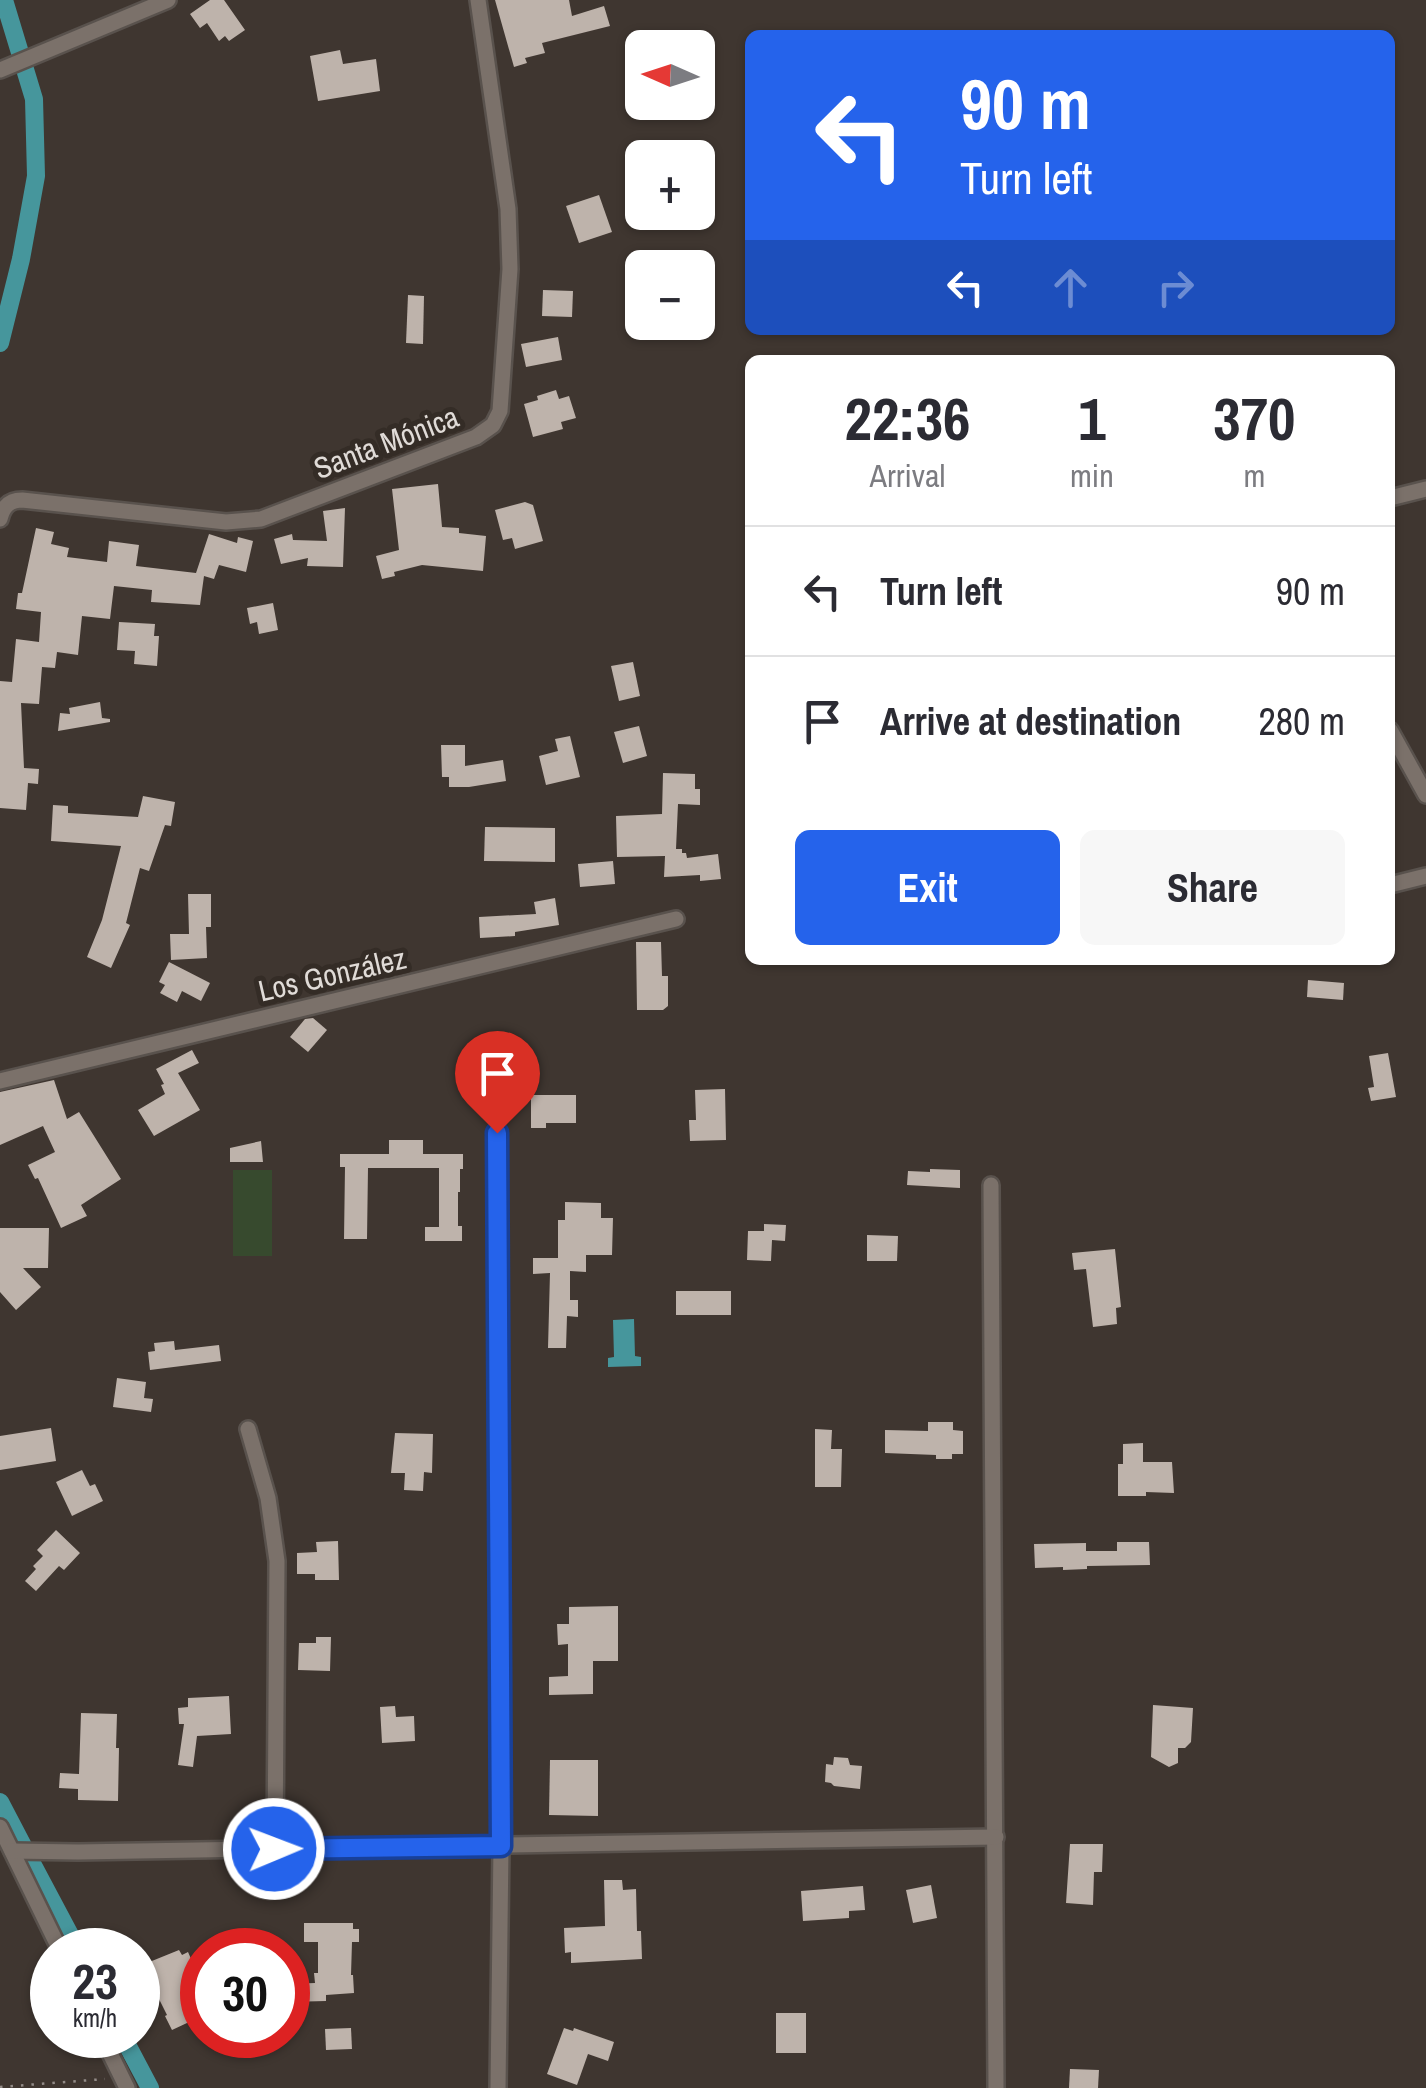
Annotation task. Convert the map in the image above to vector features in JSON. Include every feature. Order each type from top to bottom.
[{"type":"street","points":[[8,67],[168,0]]},
{"type":"street","name":"Santa Mónica","points":[[0,518],[5,506],[22,500],[248,522],[476,437],[493,425],[501,404],[510,239],[478,0]]},
{"type":"street","points":[[1395,497],[1426,489]]},
{"type":"street","points":[[1395,739],[1426,795]]},
{"type":"street","points":[[1395,884],[1426,876]]},
{"type":"street","name":"Los González","points":[[0,1082],[676,919]]},
{"type":"street","points":[[497,1133],[501,1846],[498,2088]]},
{"type":"street","points":[[991,1184],[996,2088]]},
{"type":"street","points":[[248,1428],[268,1498],[277,1561],[274,1849]]},
{"type":"street","points":[[0,1827],[49,1928]]},
{"type":"street","points":[[12,1851],[996,1838]]},
{"type":"street","points":[[112,2058],[124,2083]]},
{"type":"path","points":[[0,2087],[124,2083]]},
{"type":"green space","points":[[233,1170],[272,1170],[272,1256],[233,1256]]},
{"type":"water","points":[[634,1319],[635,1356],[641,1357],[641,1366],[608,1367],[608,1358],[614,1357],[613,1320]]},
{"type":"building","points":[[210,0],[224,0],[245,30],[229,41],[225,36],[219,41],[207,23],[200,28],[190,14]]},
{"type":"building","points":[[495,0],[569,0],[572,16],[604,6],[610,26],[542,43],[545,53],[525,58],[527,63],[514,67]]},
{"type":"building","points":[[340,50],[343,64],[376,59],[380,91],[318,101],[310,56]]},
{"type":"building","points":[[599,195],[612,232],[579,243],[566,206]]},
{"type":"building","points":[[543,290],[573,291],[572,317],[542,316]]},
{"type":"building","points":[[408,295],[424,296],[423,344],[406,343]]},
{"type":"building","points":[[558,337],[562,360],[526,367],[521,344]]},
{"type":"building","points":[[556,390],[559,399],[569,396],[576,418],[561,422],[563,429],[533,437],[524,404]]},
{"type":"building","points":[[438,484],[442,527],[486,536],[483,571],[422,565],[382,579],[376,556],[399,550],[392,489]]},
{"type":"building","points":[[525,502],[533,505],[543,541],[515,549],[512,538],[503,540],[495,510]]},
{"type":"building","points":[[345,508],[343,567],[307,566],[308,558],[281,564],[274,539],[292,534],[293,540],[327,541],[323,511]]},
{"type":"building","points":[[36,528],[54,532],[51,544],[69,548],[67,557],[107,562],[109,541],[139,545],[136,566],[196,573],[209,534],[237,543],[238,537],[253,541],[246,572],[219,565],[214,579],[204,576],[200,605],[151,602],[152,590],[114,586],[110,619],[82,616],[78,655],[57,652],[55,668],[42,667],[39,704],[21,703],[24,768],[39,769],[38,784],[28,783],[26,810],[0,808],[0,681],[12,682],[16,639],[39,642],[41,612],[16,609]]},
{"type":"building","points":[[273,603],[278,630],[259,634],[257,622],[250,624],[247,608]]},
{"type":"building","points":[[119,622],[155,624],[154,636],[159,636],[157,666],[134,664],[135,651],[117,650]]},
{"type":"building","points":[[633,662],[640,696],[619,701],[611,666]]},
{"type":"building","points":[[100,702],[102,718],[110,722],[58,731],[60,713],[70,714],[69,708]]},
{"type":"building","points":[[639,726],[647,756],[623,763],[614,732]]},
{"type":"building","points":[[570,736],[580,777],[546,785],[539,756],[558,751],[555,739]]},
{"type":"building","points":[[441,745],[465,745],[465,766],[503,760],[506,781],[449,787],[449,777],[442,777]]},
{"type":"building","points":[[663,773],[695,774],[700,805],[678,804],[676,849],[682,849],[687,858],[718,854],[721,879],[700,881],[700,875],[664,877],[665,856],[617,857],[616,816],[662,814]]},
{"type":"building","points":[[143,796],[175,802],[171,826],[165,825],[149,871],[140,868],[126,923],[130,925],[111,968],[87,957],[102,920],[121,846],[51,841],[53,805],[68,806],[68,813],[138,817]]},
{"type":"building","points":[[485,827],[555,828],[555,862],[484,861]]},
{"type":"building","points":[[613,861],[615,884],[580,887],[578,864]]},
{"type":"building","points":[[188,894],[211,894],[207,958],[171,960],[170,934],[189,934]]},
{"type":"building","points":[[555,898],[559,925],[515,932],[515,936],[480,938],[479,917],[536,914],[534,902]]},
{"type":"building","points":[[636,942],[661,942],[662,976],[668,976],[668,1006],[663,1010],[637,1010]]},
{"type":"building","points":[[169,962],[210,983],[201,1001],[182,991],[177,1002],[160,993],[165,985],[159,982]]},
{"type":"building","points":[[1308,980],[1344,983],[1343,1000],[1307,997]]},
{"type":"building","points":[[313,1018],[327,1030],[308,1052],[290,1037],[305,1019]]},
{"type":"building","points":[[192,1050],[199,1063],[178,1073],[200,1110],[154,1136],[138,1110],[165,1094],[156,1069]]},
{"type":"building","points":[[1388,1053],[1396,1097],[1371,1101],[1368,1088],[1374,1087],[1369,1056]]},
{"type":"building","points":[[54,1080],[67,1119],[79,1112],[121,1179],[81,1205],[87,1216],[61,1228],[28,1165],[55,1152],[43,1126],[0,1145],[0,1092]]},
{"type":"building","points":[[725,1089],[726,1140],[690,1141],[689,1120],[696,1120],[695,1090]]},
{"type":"building","points":[[531,1095],[576,1095],[576,1123],[546,1123],[546,1128],[531,1128]]},
{"type":"building","points":[[389,1140],[423,1140],[423,1154],[463,1154],[458,1192],[462,1241],[425,1241],[425,1227],[439,1227],[439,1168],[368,1168],[367,1239],[344,1239],[345,1167],[340,1167],[340,1154],[389,1154]]},
{"type":"building","points":[[261,1141],[263,1162],[230,1162],[230,1148]]},
{"type":"building","points":[[960,1170],[960,1188],[907,1185],[908,1171]]},
{"type":"building","points":[[565,1202],[601,1203],[601,1218],[613,1218],[612,1255],[586,1255],[586,1272],[570,1271],[570,1300],[578,1300],[578,1317],[567,1316],[566,1348],[548,1348],[550,1273],[533,1274],[533,1258],[558,1258],[558,1220],[565,1220]]},
{"type":"building","points":[[764,1224],[786,1225],[785,1241],[772,1240],[771,1261],[747,1260],[748,1231],[764,1231]]},
{"type":"building","points":[[0,1228],[49,1228],[48,1268],[23,1268],[41,1287],[16,1310],[0,1292]]},
{"type":"building","points":[[867,1235],[898,1236],[897,1261],[867,1261]]},
{"type":"building","points":[[1115,1249],[1121,1307],[1116,1308],[1117,1324],[1093,1327],[1086,1269],[1074,1270],[1072,1253]]},
{"type":"building","points":[[676,1291],[731,1291],[731,1315],[676,1315]]},
{"type":"building","points":[[174,1341],[175,1350],[219,1345],[221,1361],[150,1370],[148,1352],[155,1351],[154,1343]]},
{"type":"building","points":[[117,1378],[146,1382],[144,1398],[153,1399],[151,1412],[113,1407]]},
{"type":"building","points":[[928,1422],[953,1422],[953,1430],[963,1431],[963,1454],[936,1459],[936,1455],[885,1453],[885,1430],[928,1431]]},
{"type":"building","points":[[51,1428],[56,1461],[0,1470],[0,1436]]},
{"type":"building","points":[[815,1429],[832,1430],[831,1449],[842,1449],[841,1487],[815,1487]]},
{"type":"building","points":[[395,1433],[433,1434],[432,1473],[424,1472],[423,1491],[404,1490],[405,1473],[391,1473]]},
{"type":"building","points":[[1143,1443],[1143,1462],[1172,1462],[1174,1493],[1118,1496],[1118,1464],[1123,1464],[1123,1444]]},
{"type":"building","points":[[82,1470],[103,1501],[72,1516],[56,1482]]},
{"type":"building","points":[[56,1530],[80,1553],[64,1570],[59,1566],[36,1591],[25,1581],[43,1556],[37,1550]]},
{"type":"building","points":[[338,1541],[339,1580],[315,1580],[315,1574],[297,1574],[297,1553],[317,1552],[316,1542]]},
{"type":"building","points":[[1117,1542],[1149,1542],[1150,1565],[1035,1568],[1034,1544],[1086,1543],[1086,1551],[1117,1551]]},
{"type":"building","points":[[618,1606],[618,1661],[593,1661],[593,1694],[549,1695],[549,1677],[568,1676],[568,1644],[558,1645],[557,1624],[569,1624],[569,1607]]},
{"type":"building","points":[[316,1637],[331,1637],[330,1671],[298,1670],[299,1643],[316,1643]]},
{"type":"building","points":[[229,1696],[231,1734],[197,1736],[193,1767],[178,1765],[184,1724],[179,1724],[178,1708],[188,1707],[188,1698]]},
{"type":"building","points":[[1153,1705],[1193,1708],[1191,1742],[1178,1748],[1178,1763],[1169,1767],[1151,1757]]},
{"type":"building","points":[[395,1706],[396,1717],[414,1716],[415,1741],[382,1743],[380,1707]]},
{"type":"building","points":[[81,1713],[117,1714],[118,1801],[78,1800],[78,1789],[59,1788],[60,1773],[79,1774]]},
{"type":"building","points":[[834,1757],[848,1758],[850,1765],[862,1766],[860,1789],[825,1782],[826,1764],[833,1765]]},
{"type":"building","points":[[550,1760],[598,1760],[598,1816],[549,1815]]},
{"type":"building","points":[[1070,1844],[1103,1844],[1102,1872],[1094,1872],[1093,1905],[1066,1903]]},
{"type":"building","points":[[604,1880],[622,1880],[623,1890],[636,1889],[642,1959],[571,1963],[571,1952],[565,1953],[564,1928],[605,1926]]},
{"type":"building","points":[[931,1885],[937,1918],[913,1923],[906,1890]]},
{"type":"building","points":[[863,1886],[865,1910],[849,1911],[849,1918],[803,1921],[801,1891]]},
{"type":"building","points":[[304,1923],[353,1923],[353,1929],[359,1929],[359,1942],[352,1942],[354,1993],[326,1995],[326,2001],[310,2001],[310,1983],[315,1983],[314,1973],[318,1973],[318,1942],[310,1942],[310,1928],[304,1928]]},
{"type":"building","points":[[180,1952],[180,2026],[172,2030],[160,2001],[160,1958]]},
{"type":"building","points":[[776,2013],[806,2013],[806,2053],[776,2053]]},
{"type":"building","points":[[351,2028],[352,2049],[326,2050],[325,2029]]},
{"type":"building","points":[[564,2028],[614,2042],[608,2061],[588,2054],[577,2085],[547,2074]]},
{"type":"building","points":[[1070,2069],[1099,2070],[1098,2088],[1069,2088]]},
{"type":"waterway","points":[[0,343],[36,176],[34,99],[4,0]]},
{"type":"waterway","points":[[0,1802],[23,1846]]},
{"type":"waterway","points":[[27,1854],[66,1928]]},
{"type":"waterway","points":[[134,2058],[150,2088]]},
{"type":"route","points":[[274,1849],[501,1846],[497,1133]]}]
